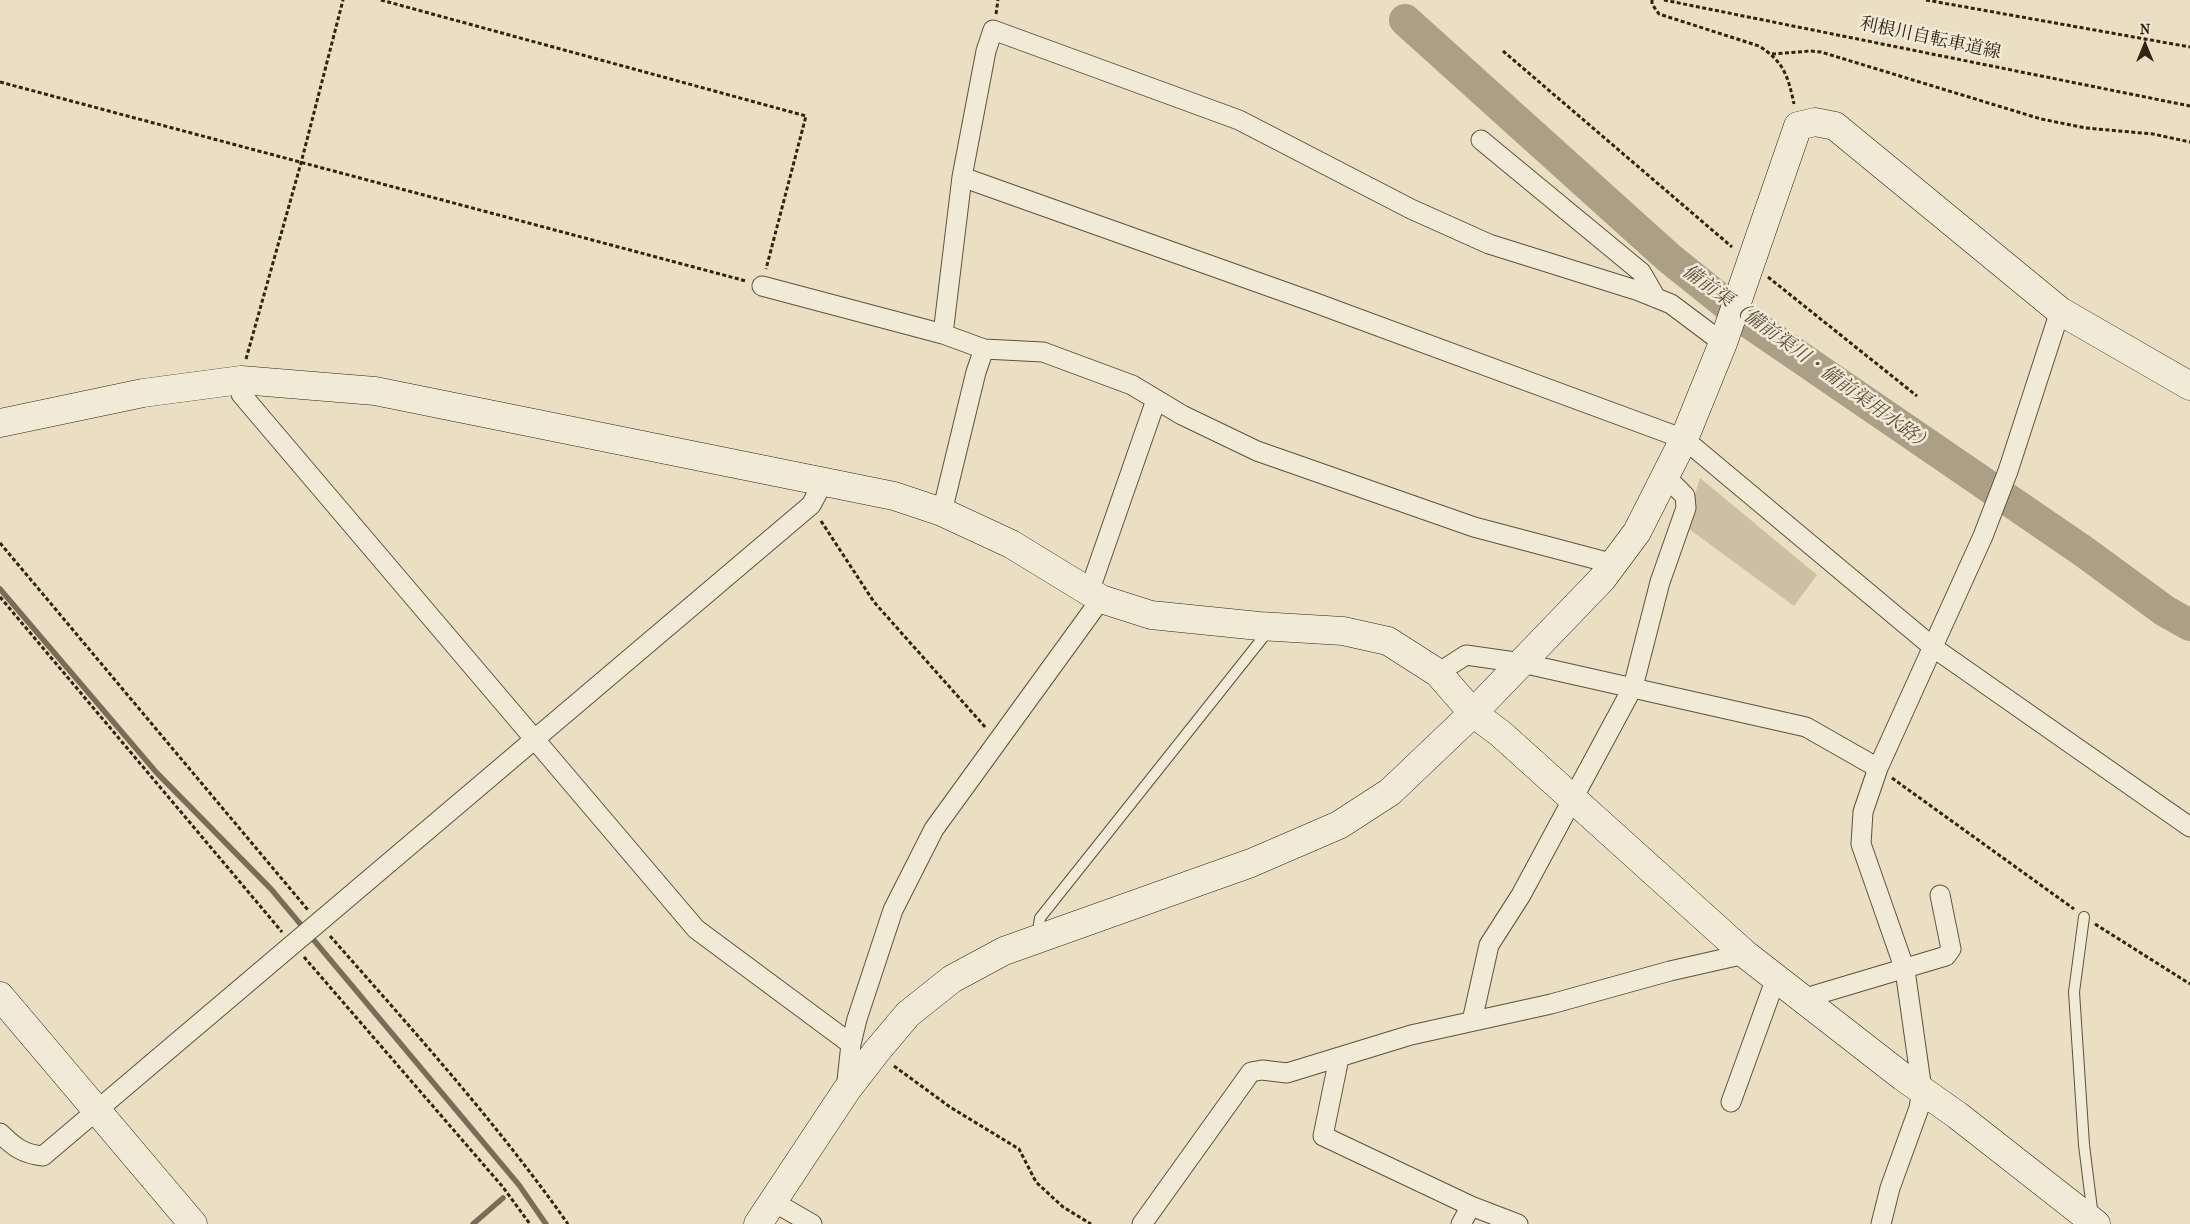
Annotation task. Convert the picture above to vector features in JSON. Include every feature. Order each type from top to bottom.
[{"type":"street","points":[[943,334],[962,176],[986,51],[993,30],[1239,120],[1411,209],[1489,244],[1671,304],[1723,343]]},
{"type":"street","points":[[863,1048],[952,979],[1004,951],[1251,863],[1339,825],[1390,792],[1473,713],[1602,579],[1637,532],[1684,439],[1723,343],[1798,126],[1815,122],[1836,126],[2060,310],[2190,386]]},
{"type":"street","points":[[1480,140],[1641,272],[1656,298]]},
{"type":"street","points":[[962,176],[1313,302],[1684,439],[1934,648],[2190,827]]},
{"type":"street","points":[[762,286],[943,334],[984,349],[1043,352],[1132,385],[1182,415],[1257,451],[1474,527],[1614,564]]},
{"type":"street","points":[[1881,1224],[1890,1188],[1919,1108],[1922,1090],[1905,970],[1861,844],[1863,812],[1878,768],[1934,648],[1983,536],[2008,471],[2060,310]]},
{"type":"street","points":[[942,512],[976,372],[984,349]]},
{"type":"street","points":[[241,380],[241,394],[696,929],[863,1048]]},
{"type":"street","points":[[0,423],[143,393],[241,380],[375,391],[657,450],[894,496],[942,512],[1011,544],[1095,596],[1151,615],[1343,632],[1388,641],[1438,673],[1473,713],[1501,734],[1745,954],[2095,1222]]},
{"type":"street","points":[[758,1224],[846,1091],[863,1048],[893,910],[934,829],[998,741],[1095,596],[1156,400]]},
{"type":"street","points":[[1472,1021],[1489,945],[1521,894],[1633,687],[1660,582],[1686,508],[1686,496],[1665,476]]},
{"type":"street","points":[[0,1133],[17,1149],[28,1155],[44,1156],[96,1109],[293,945],[317,922],[811,505],[824,482]]},
{"type":"street","points":[[1438,673],[1466,655],[1522,663],[1806,727],[1878,768]]},
{"type":"street","points":[[1802,999],[1905,970],[1946,956],[1951,949],[1940,894]]},
{"type":"street","points":[[1142,1224],[1251,1072],[1262,1070],[1287,1073],[1410,1035],[1551,1004],[1670,971],[1745,954]]},
{"type":"street","points":[[1731,1102],[1776,978]]},
{"type":"street","points":[[0,996],[193,1224]]},
{"type":"street","points":[[1339,1058],[1323,1136],[1471,1206],[1518,1224]]},
{"type":"street","points":[[772,1201],[812,1224]]},
{"type":"street","points":[[1461,1224],[1471,1206]]},
{"type":"lane","points":[[1036,939],[1040,918],[1271,627]]},
{"type":"lane","points":[[2084,917],[2074,992],[2084,1145],[2095,1222]]},
{"type":"path","points":[[241,380],[302,163],[343,0]]},
{"type":"path","points":[[0,82],[762,286],[806,116],[380,0]]},
{"type":"path","points":[[1652,0],[1652,4],[1660,14],[1759,46],[1772,54],[1788,77],[1798,126]]},
{"type":"path","name":"利根川自転車道線","points":[[1664,0],[2190,106]]},
{"type":"path","points":[[1926,0],[2190,47]]},
{"type":"path","points":[[1503,51],[1748,272],[1917,396]]},
{"type":"path","points":[[1772,54],[1822,52],[2041,119],[2086,128],[2153,134],[2190,142]]},
{"type":"path","points":[[811,505],[874,602],[998,741]]},
{"type":"path","points":[[0,543],[317,922],[460,1084],[539,1182],[568,1224]]},
{"type":"path","points":[[0,597],[293,945],[502,1186],[530,1224]]},
{"type":"path","points":[[1878,768],[2084,917],[2190,984]]},
{"type":"path","points":[[863,1048],[950,1107],[1019,1149],[1036,1182],[1063,1207],[1090,1224]]},
{"type":"shaded area","points":[[1700,478],[1817,575],[1794,606],[1685,526]]},
{"type":"waterway","name":"備前渠（備前渠川・備前渠用水路）","points":[[1405,20],[1669,258],[1750,323],[2083,551],[2165,611],[2190,625]]},
{"type":"waterway","points":[[0,589],[156,772],[271,889],[519,1185],[546,1224]]},
{"type":"waterway","points":[[473,1224],[503,1198]]}]
